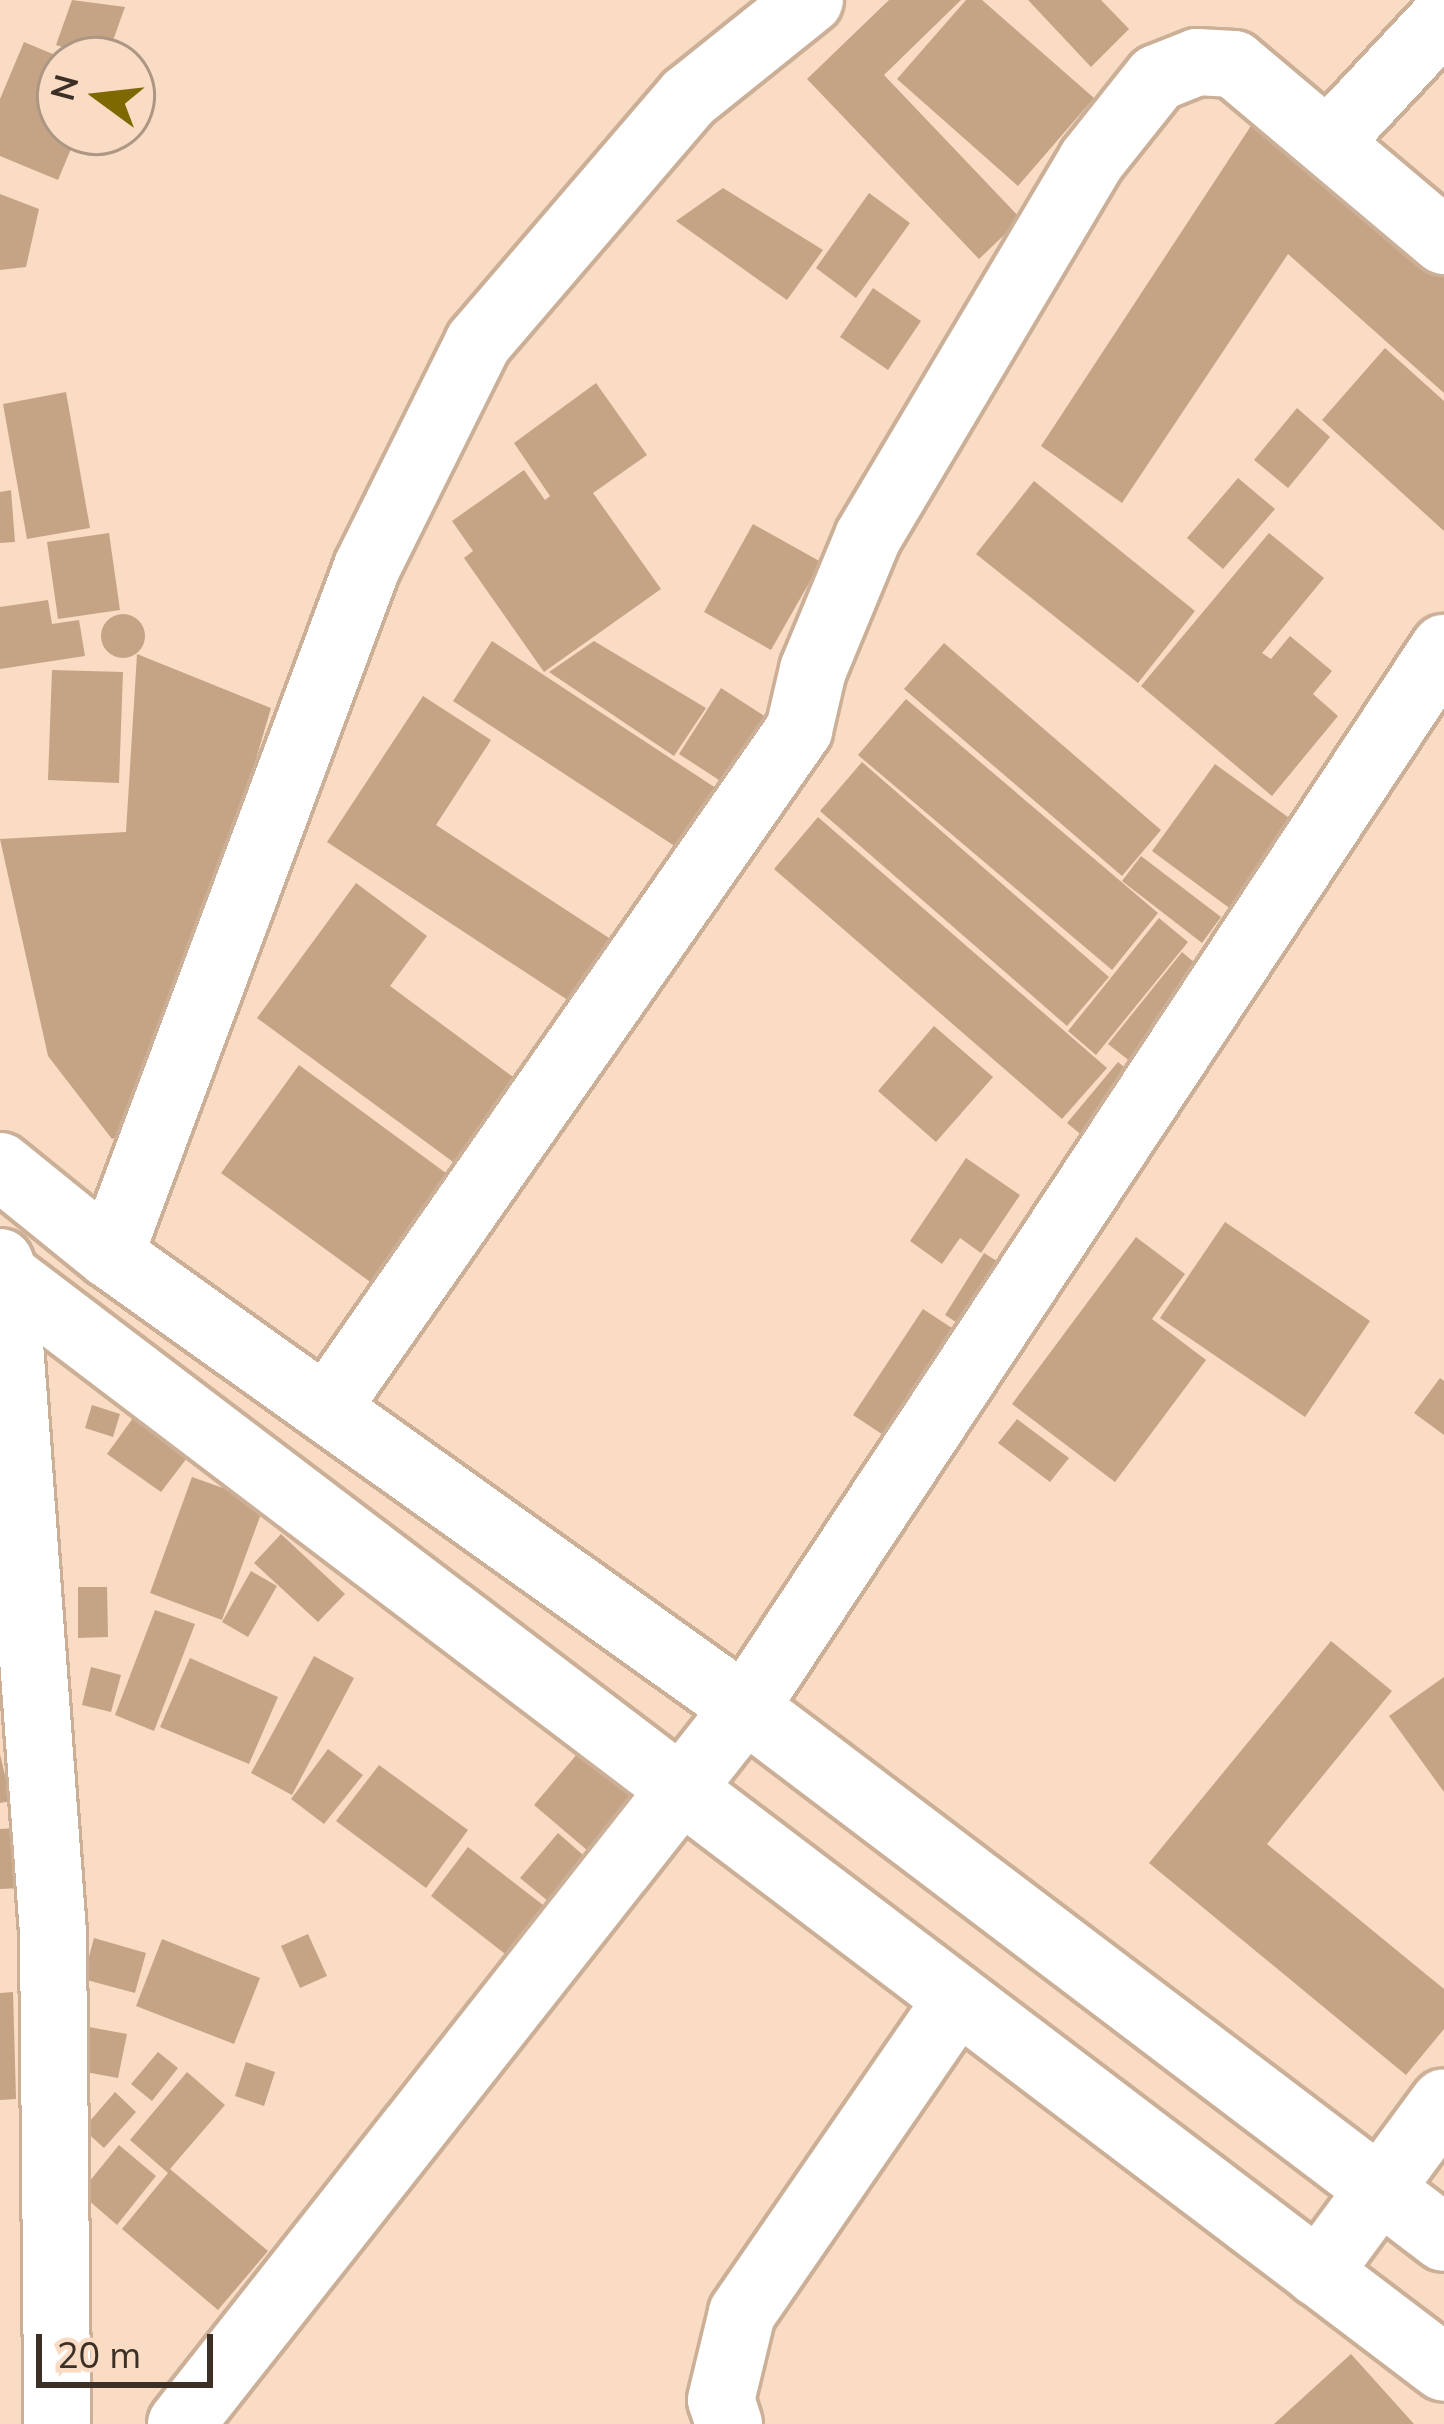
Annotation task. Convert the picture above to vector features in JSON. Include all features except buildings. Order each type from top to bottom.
[{"type":"street","points":[[110,1255],[367,567],[478,343],[689,97],[809,0]]},
{"type":"street","points":[[1330,140],[1444,17]]},
{"type":"street","points":[[326,1409],[799,730],[813,670],[868,537],[1091,161],[1157,78],[1198,62],[1234,64],[1330,140],[1444,241]]},
{"type":"street","points":[[181,2424],[745,1708],[1444,648]]},
{"type":"street","points":[[0,1166],[110,1255],[745,1708],[1444,2238]]},
{"type":"street","points":[[2,1269],[1444,2368]]},
{"type":"street","points":[[2,1269],[53,1932],[57,2424]]},
{"type":"street","points":[[729,2424],[722,2400],[742,2313],[957,2000]]},
{"type":"street","points":[[1318,2273],[1444,2102]]}]
